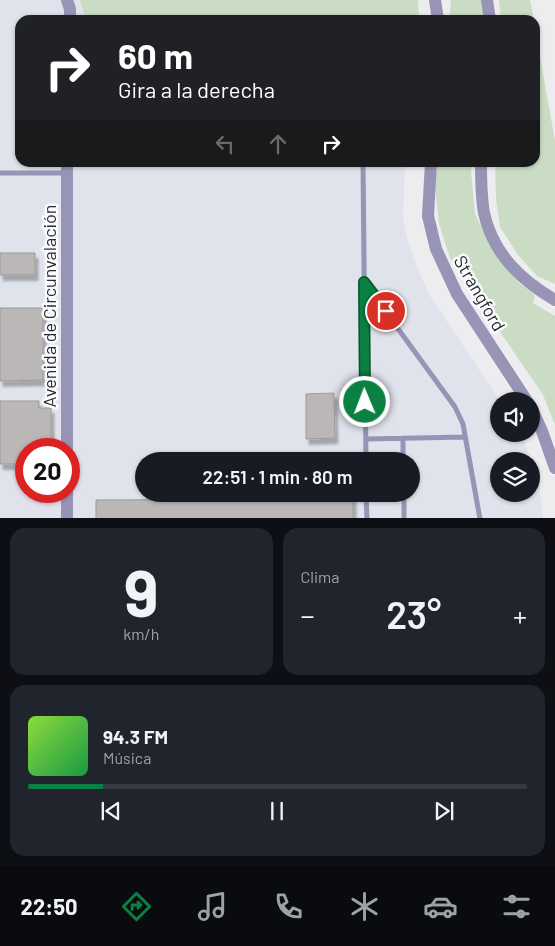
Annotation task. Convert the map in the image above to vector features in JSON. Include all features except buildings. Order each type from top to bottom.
[{"type":"street","points":[[67,0],[70,15]]},
{"type":"street","points":[[435,0],[437,15]]},
{"type":"street","points":[[443,15],[444,0]]},
{"type":"street","points":[[488,0],[490,15]]},
{"type":"street","name":"Strangford","points":[[431,167],[428,216],[436,249],[457,294],[521,392]]},
{"type":"street","points":[[481,167],[484,213],[491,234],[503,256],[523,278],[555,300]]},
{"type":"street","name":"Avenida de Circunvalación","points":[[67,168],[67,438]]},
{"type":"street","points":[[540,427],[555,468]]},
{"type":"street","points":[[67,503],[67,518]]},
{"type":"lane","points":[[363,167],[366,452]]},
{"type":"lane","points":[[0,173],[67,168]]},
{"type":"lane","points":[[364,282],[455,407],[463,424],[480,518]]},
{"type":"lane","points":[[366,439],[465,437]]},
{"type":"lane","points":[[403,438],[403,452]]},
{"type":"lane","points":[[366,502],[366,518]]},
{"type":"lane","points":[[404,502],[404,518]]},
{"type":"shaded area","points":[[0,0],[411,0],[411,15],[15,15],[15,167],[405,167],[403,218],[407,238],[430,296],[494,392],[490,392],[490,442],[525,442],[528,452],[490,452],[490,502],[540,502],[540,492],[543,518],[0,518]]},
{"type":"green space","points":[[80,0],[418,0],[419,15],[84,15]]},
{"type":"green space","points":[[451,0],[483,0],[484,15],[450,15]]},
{"type":"green space","points":[[499,0],[530,0],[533,15],[500,15]]},
{"type":"green space","points":[[540,56],[555,141],[555,284],[537,276],[518,255],[500,227],[496,199],[495,167],[540,167]]},
{"type":"green space","points":[[437,167],[472,167],[475,214],[486,236],[518,282],[535,295],[533,303],[555,316],[555,425],[543,395],[450,258],[439,224],[435,186]]},
{"type":"route","points":[[365,402],[364,282],[386,311]]}]
